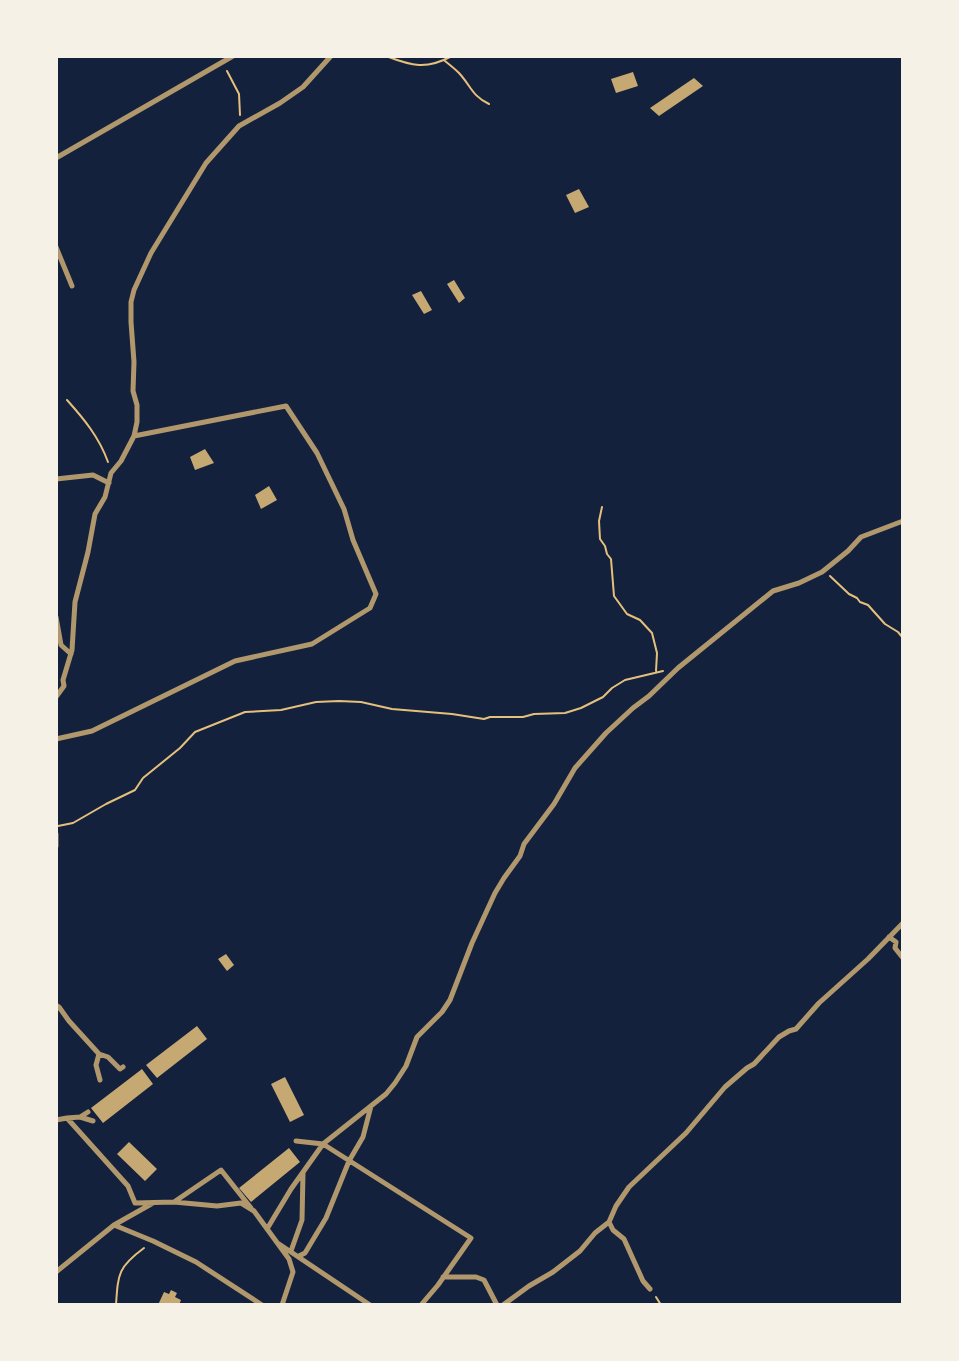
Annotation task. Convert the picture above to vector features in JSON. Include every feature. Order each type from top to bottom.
[{"type":"street","points":[[56,158],[233,56]]},
{"type":"street","points":[[56,697],[64,686],[71,654],[75,602],[95,514],[105,497],[111,473],[121,461],[134,436],[137,422],[137,405],[133,391],[131,322],[134,290],[151,253],[206,163],[239,126],[303,87],[331,56]]},
{"type":"street","points":[[56,247],[72,286]]},
{"type":"street","points":[[56,739],[92,731],[235,662],[312,644],[370,608],[376,594],[353,540],[344,509],[317,453],[286,406],[134,436]]},
{"type":"street","points":[[56,480],[93,475],[109,483]]},
{"type":"street","points":[[267,1229],[290,1189],[323,1144],[386,1094],[395,1083],[406,1066],[417,1037],[450,1000],[472,943],[504,877],[575,768],[606,733],[678,668],[773,591],[822,572],[862,537],[903,521]]},
{"type":"street","points":[[56,617],[61,645],[71,654]]},
{"type":"street","points":[[56,834],[56,846]]},
{"type":"street","points":[[503,1305],[580,1251],[595,1233],[609,1223],[616,1206],[629,1187],[685,1133],[725,1087],[754,1064],[779,1037],[796,1029],[819,1003],[903,922]]},
{"type":"street","points":[[889,937],[896,942],[895,948],[903,958]]},
{"type":"street","points":[[56,1005],[99,1054],[108,1057],[120,1069],[123,1067]]},
{"type":"street","points":[[99,1054],[96,1065],[100,1080]]},
{"type":"street","points":[[299,1256],[305,1254],[326,1218],[349,1161],[363,1137],[371,1106]]},
{"type":"street","points":[[80,1117],[88,1112]]},
{"type":"street","points":[[56,1120],[80,1117],[93,1121]]},
{"type":"street","points":[[67,1118],[128,1186],[135,1203],[174,1202],[217,1206],[241,1203],[254,1211]]},
{"type":"street","points":[[296,1141],[323,1144],[471,1237],[421,1305]]},
{"type":"street","points":[[174,1202],[221,1170],[289,1259],[293,1272],[282,1305]]},
{"type":"street","points":[[291,1251],[302,1220],[303,1173]]},
{"type":"street","points":[[56,1272],[114,1226],[153,1203]]},
{"type":"street","points":[[609,1223],[624,1239],[643,1281],[650,1289]]},
{"type":"street","points":[[114,1226],[196,1262],[262,1305]]},
{"type":"street","points":[[276,1242],[370,1305]]},
{"type":"street","points":[[443,1277],[476,1277],[484,1280],[497,1305]]},
{"type":"path","points":[[386,56],[415,65],[438,64],[452,56]]},
{"type":"path","points":[[445,60],[461,75],[472,93],[489,104]]},
{"type":"path","points":[[224,61],[239,93],[239,126]]},
{"type":"path","points":[[67,400],[98,439],[111,473]]},
{"type":"path","points":[[601,507],[600,539],[611,559],[614,596],[627,614],[640,620],[652,633],[657,653],[656,672]]},
{"type":"path","points":[[822,572],[827,573],[860,602],[868,605],[885,624],[903,638]]},
{"type":"path","points":[[56,827],[73,823],[135,790],[153,768],[195,733],[245,712],[281,710],[316,702],[339,701],[484,719],[565,713],[603,697],[625,680],[678,668]]},
{"type":"path","points":[[116,1305],[119,1273],[130,1258],[153,1241]]},
{"type":"path","points":[[650,1289],[661,1305]]},
{"type":"building","points":[[633,72],[638,86],[616,93],[611,79]]},
{"type":"building","points":[[694,78],[703,86],[659,116],[650,108]]},
{"type":"building","points":[[579,189],[589,207],[575,213],[566,195]]},
{"type":"building","points":[[454,280],[465,298],[459,303],[447,284]]},
{"type":"building","points":[[421,291],[432,310],[424,314],[412,295]]},
{"type":"building","points":[[205,449],[214,463],[195,470],[190,457]]},
{"type":"building","points":[[269,486],[277,500],[261,509],[255,495]]},
{"type":"building","points":[[226,954],[234,965],[227,971],[218,959]]},
{"type":"building","points":[[197,1026],[207,1039],[157,1078],[146,1065]]},
{"type":"building","points":[[142,1069],[153,1084],[103,1123],[91,1108]]},
{"type":"building","points":[[285,1077],[304,1115],[290,1122],[271,1084]]},
{"type":"building","points":[[129,1142],[157,1169],[145,1181],[117,1154]]},
{"type":"building","points":[[289,1148],[300,1162],[251,1202],[239,1188]]},
{"type":"building","points":[[171,1290],[177,1293],[175,1297],[181,1300],[179,1305],[158,1305],[164,1292],[169,1294]]}]
